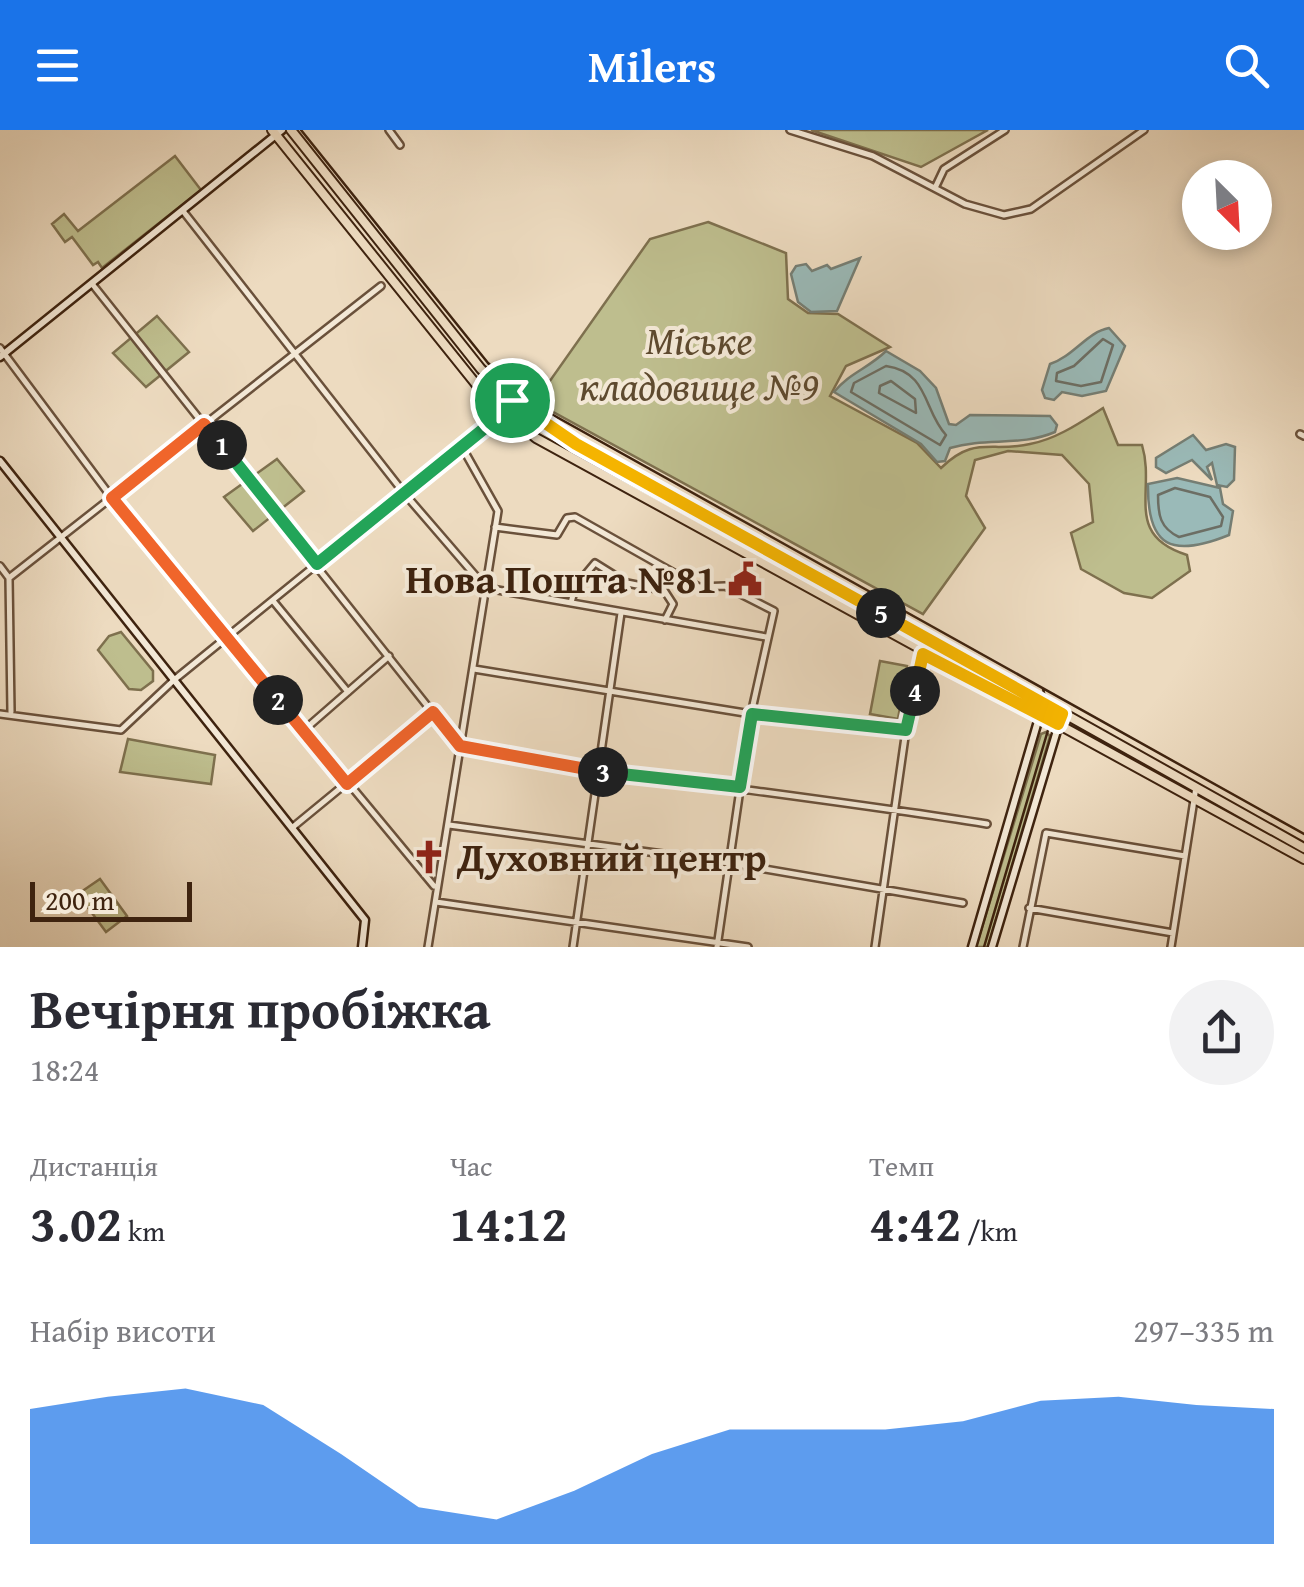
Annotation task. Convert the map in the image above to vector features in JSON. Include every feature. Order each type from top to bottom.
[{"type":"main road","points":[[291,130],[481,369],[512,400],[576,444],[1304,848]]},
{"type":"main road","points":[[277,132],[502,412],[572,460],[1304,859]]},
{"type":"street","points":[[389,130],[400,145]]},
{"type":"street","points":[[790,130],[873,156],[981,210],[1018,214],[1144,130]]},
{"type":"street","points":[[935,188],[944,170],[1005,130]]},
{"type":"street","points":[[277,132],[93,285],[2,353],[112,498],[434,886]]},
{"type":"street","points":[[183,211],[404,493],[486,588],[766,637]]},
{"type":"street","points":[[93,285],[460,746],[598,771],[740,787],[987,824]]},
{"type":"street","points":[[9,578],[381,286]]},
{"type":"street","points":[[0,714],[121,730],[174,680],[462,447],[512,400]]},
{"type":"street","points":[[428,947],[436,902],[434,886],[449,825],[497,506],[462,447]]},
{"type":"street","points":[[0,460],[365,920],[362,947]]},
{"type":"street","points":[[495,526],[557,536],[567,518],[575,517],[699,587],[725,586],[771,608],[775,618],[766,637],[752,714],[717,945]]},
{"type":"street","points":[[571,604],[575,587],[596,563],[627,583],[662,590],[673,604],[665,620]]},
{"type":"street","points":[[0,566],[9,578],[11,714]]},
{"type":"street","points":[[662,590],[672,572]]},
{"type":"street","points":[[273,601],[348,692]]},
{"type":"street","points":[[573,947],[621,613]]},
{"type":"street","points":[[876,947],[906,730],[923,654]]},
{"type":"street","points":[[303,731],[389,656]]},
{"type":"street","points":[[472,668],[752,714],[906,730]]},
{"type":"street","points":[[972,947],[1043,704]]},
{"type":"street","points":[[293,827],[433,712]]},
{"type":"street","points":[[992,947],[1062,714]]},
{"type":"street","points":[[1171,947],[1196,787]]},
{"type":"street","points":[[449,825],[730,864],[963,903]]},
{"type":"street","points":[[1023,947],[1045,834],[1184,856]]},
{"type":"street","points":[[436,902],[748,947]]},
{"type":"street","points":[[1029,908],[1173,933]]},
{"type":"green space","points":[[811,130],[988,130],[921,167]]},
{"type":"green space","points":[[175,156],[201,190],[102,268],[98,262],[93,265],[72,237],[65,242],[52,224],[64,214],[78,231]]},
{"type":"green space","name":"Міське кладовище №9","points":[[708,222],[786,253],[788,299],[808,313],[838,314],[890,347],[846,366],[830,396],[917,443],[941,468],[974,448],[1016,446],[1050,438],[1103,408],[1118,445],[1142,445],[1148,524],[1167,546],[1187,555],[1190,571],[1152,598],[1124,593],[1081,569],[1071,533],[1093,522],[1089,484],[1062,455],[1008,451],[975,460],[966,496],[985,528],[923,614],[535,402],[650,239]]},
{"type":"green space","points":[[157,316],[189,352],[146,387],[113,353]]},
{"type":"green space","points":[[277,459],[304,491],[253,531],[224,497]]},
{"type":"green space","points":[[121,632],[153,671],[153,681],[141,690],[129,689],[98,650],[109,636]]},
{"type":"green space","points":[[880,661],[907,666],[898,719],[870,714]]},
{"type":"green space","points":[[1046,732],[1050,736],[988,947],[976,947],[1041,734]]},
{"type":"green space","points":[[128,739],[215,755],[211,784],[120,772]]},
{"type":"green space","points":[[100,879],[127,916],[106,932],[78,894]]},
{"type":"water","points":[[860,258],[837,311],[811,312],[798,302],[791,274],[796,266],[806,264],[812,271],[827,265],[831,269]]},
{"type":"water","points":[[1109,328],[1125,346],[1106,391],[1082,396],[1062,392],[1054,400],[1045,398],[1042,390],[1050,364]]},
{"type":"water","points":[[886,351],[920,371],[936,388],[949,424],[956,425],[970,415],[1050,416],[1057,425],[1055,432],[1029,439],[950,448],[945,461],[937,462],[921,444],[834,392]]},
{"type":"water","points":[[1193,435],[1206,450],[1226,444],[1235,447],[1234,480],[1227,487],[1217,485],[1212,463],[1207,467],[1212,480],[1192,460],[1166,473],[1156,467],[1156,458]]},
{"type":"water","points":[[1177,478],[1220,488],[1223,504],[1233,511],[1229,535],[1178,546],[1158,534],[1152,522],[1148,484]]},
{"type":"tram line","points":[[301,130],[488,363],[528,401],[1304,834]]},
{"type":"tram line","points":[[984,947],[1051,720],[1043,689]]},
{"type":"place","name":"Нова Пошта №81","points":[[745,579]]},
{"type":"place","name":"Духовний центр","points":[[429,857]]},
{"type":"route","points":[[512,400],[576,444],[1062,714],[1058,724],[923,654],[906,730],[752,714],[740,787],[598,771],[460,746],[433,712],[347,784],[112,498],[204,424],[317,564],[496,419],[512,400]]}]
